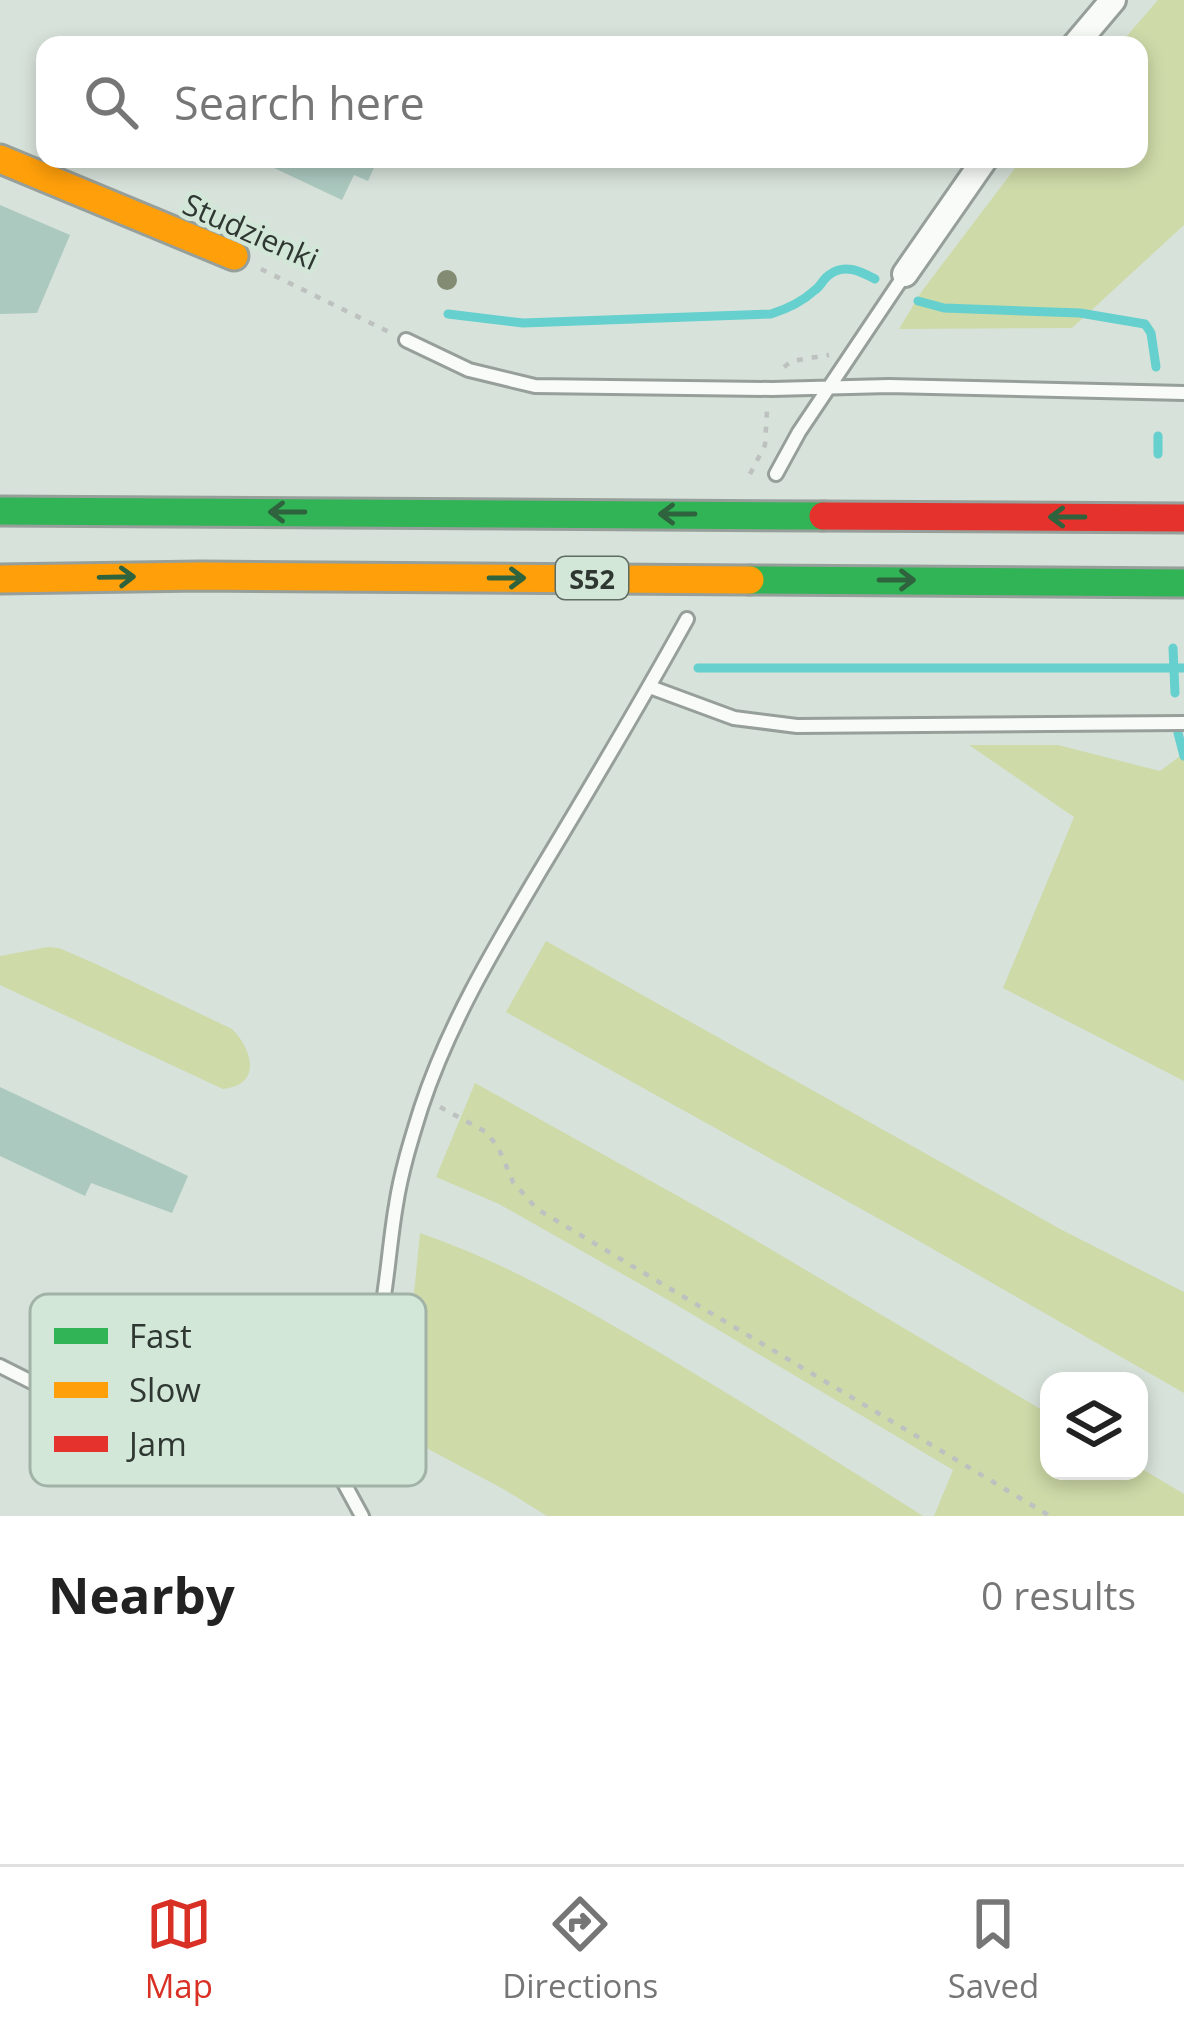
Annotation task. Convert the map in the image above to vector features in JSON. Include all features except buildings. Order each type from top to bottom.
[{"type":"main road","name":"Studzienki","points":[[0,159],[235,256]]},
{"type":"main road","name":"S52","points":[[0,512],[1184,518]]},
{"type":"main road","name":"S52","points":[[0,579],[224,576],[1184,583]]},
{"type":"street","points":[[1083,36],[1113,0]]},
{"type":"street","points":[[905,274],[979,168]]},
{"type":"lane","points":[[776,474],[905,274]]},
{"type":"lane","points":[[406,340],[469,370],[535,386],[1184,394]]},
{"type":"lane","points":[[383,1294],[403,1167],[444,1046],[497,944],[687,619]]},
{"type":"lane","points":[[650,687],[734,718],[797,726],[1184,723]]},
{"type":"lane","points":[[0,1366],[30,1381]]},
{"type":"lane","points":[[346,1486],[362,1516]]},
{"type":"path","name":"Studzienki","points":[[235,256],[406,340]]},
{"type":"path","points":[[776,374],[792,361],[853,352]]},
{"type":"path","points":[[750,474],[767,437],[768,402]]},
{"type":"path","points":[[424,1100],[486,1132],[513,1182],[537,1209],[1050,1516]]},
{"type":"green space","points":[[1158,0],[1184,0],[1184,225],[1072,328],[899,329],[1015,168],[1148,168],[1148,36],[1127,36]]},
{"type":"green space","points":[[969,745],[1058,745],[1160,771],[1184,753],[1184,1081],[1003,988],[1074,817]]},
{"type":"green space","points":[[546,941],[1062,1230],[1184,1292],[1184,1393],[919,1241],[506,1012]]},
{"type":"green space","points":[[48,947],[96,964],[232,1029],[245,1046],[249,1074],[236,1086],[223,1089],[0,985],[0,956]]},
{"type":"green space","points":[[475,1083],[728,1224],[1040,1409],[1040,1480],[1148,1480],[1148,1472],[1184,1494],[1184,1516],[934,1516],[953,1470],[499,1204],[436,1177]]},
{"type":"green space","points":[[420,1233],[510,1270],[594,1314],[923,1516],[547,1516],[426,1448],[426,1294],[414,1294]]},
{"type":"waterway","points":[[448,314],[523,323],[771,314],[800,301],[840,269],[875,279]]},
{"type":"waterway","points":[[918,301],[944,308],[1080,313],[1145,324],[1156,367]]},
{"type":"waterway","points":[[1158,436],[1158,454]]},
{"type":"waterway","points":[[1173,648],[1175,693]]},
{"type":"waterway","points":[[698,668],[1184,668]]},
{"type":"waterway","points":[[1178,733],[1184,756]]},
{"type":"traffic: fast","points":[[0,511],[823,516]]},
{"type":"traffic: fast","points":[[750,580],[1184,583]]},
{"type":"traffic: slow","points":[[0,159],[234,256]]},
{"type":"traffic: slow","points":[[0,579],[750,580]]},
{"type":"traffic: jam","points":[[823,516],[1184,518]]}]
